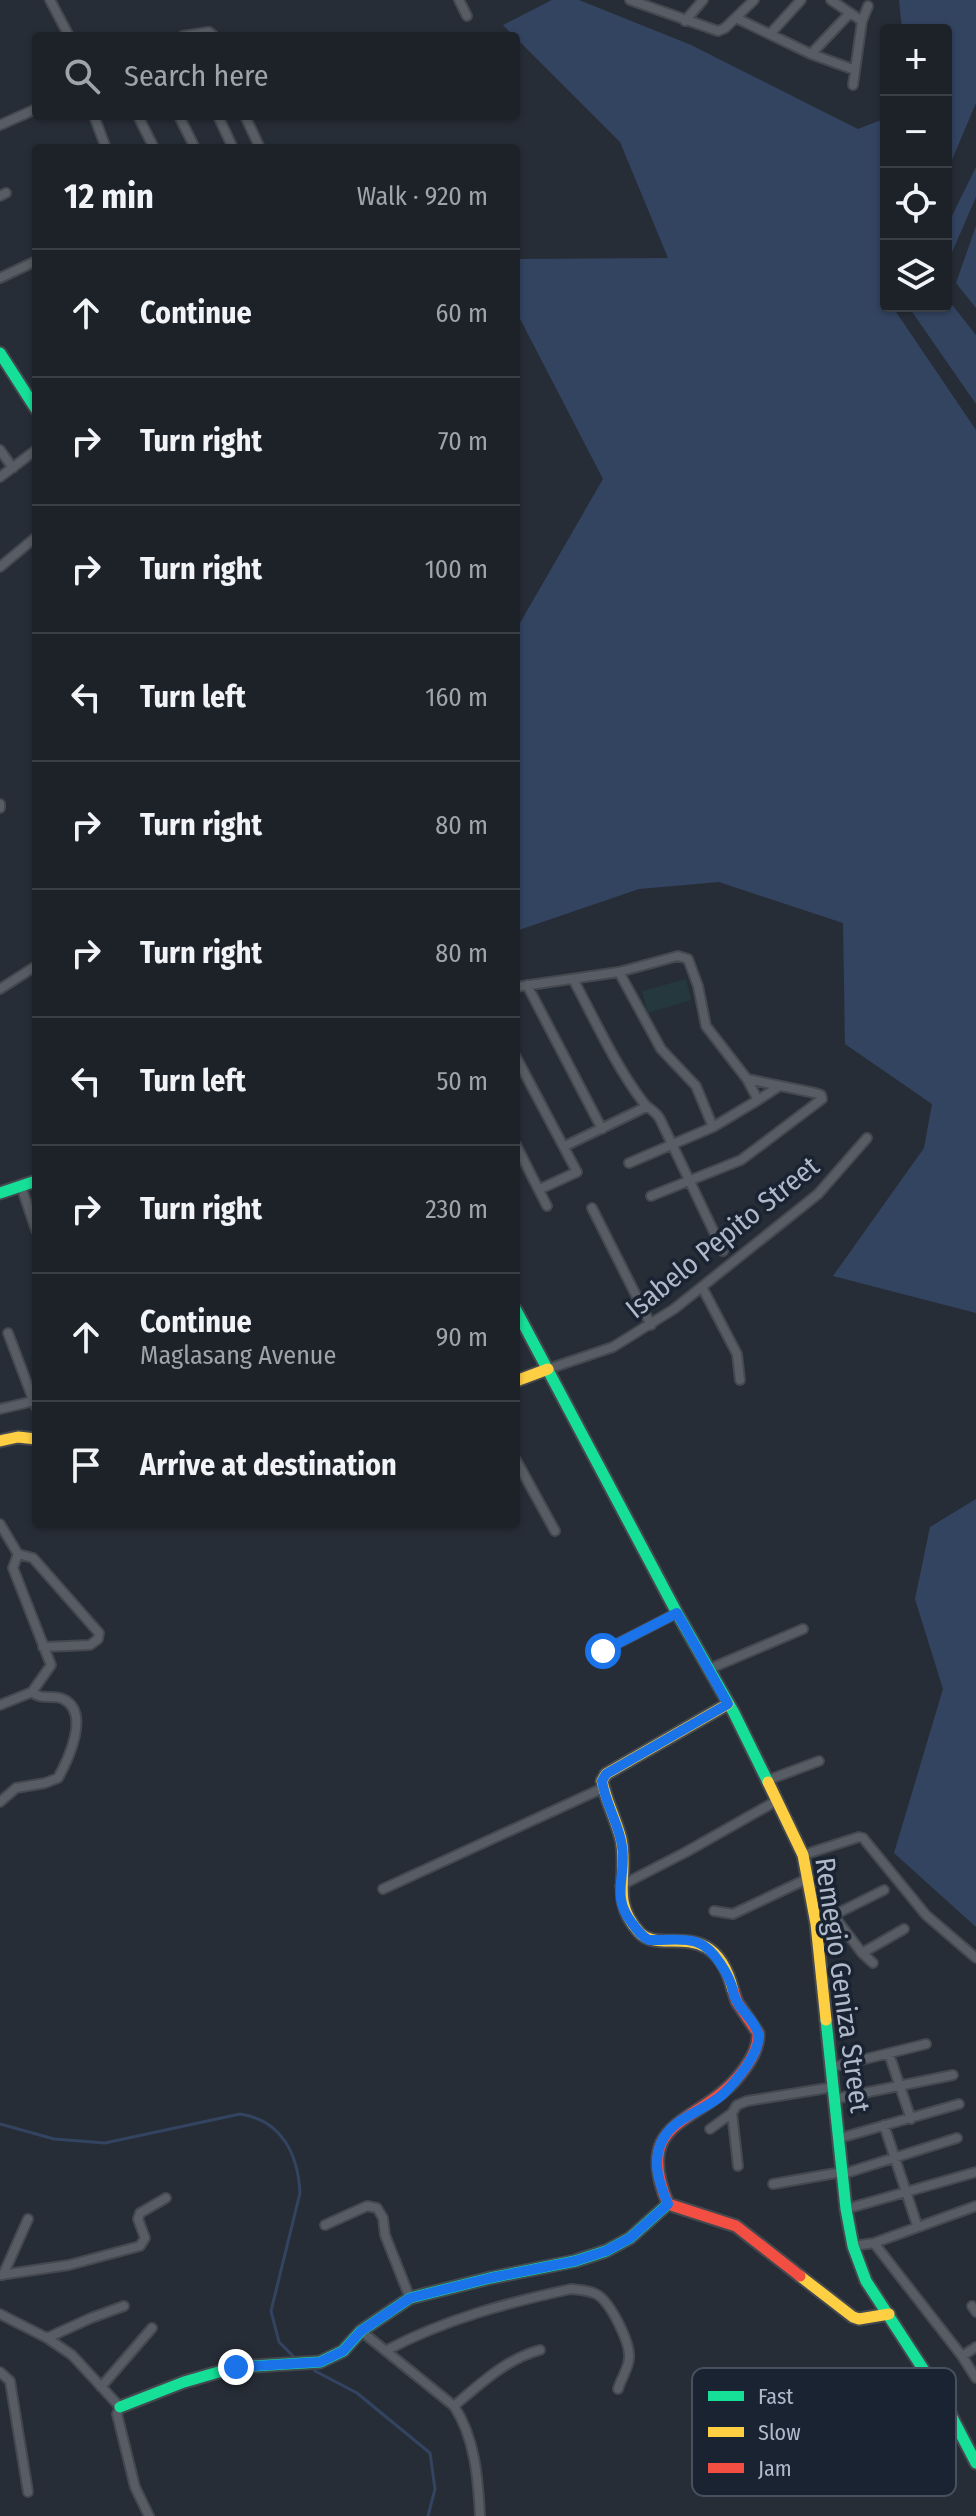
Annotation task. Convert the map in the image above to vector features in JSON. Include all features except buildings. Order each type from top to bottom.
[{"type":"street","points":[[50,0],[67,32]]},
{"type":"street","points":[[459,0],[467,16]]},
{"type":"street","points":[[630,0],[718,31],[754,0]]},
{"type":"street","points":[[685,21],[703,0]]},
{"type":"street","points":[[771,33],[801,0]]},
{"type":"street","points":[[831,0],[862,21]]},
{"type":"street","points":[[853,85],[862,21],[868,6]]},
{"type":"street","points":[[811,54],[849,14]]},
{"type":"street","points":[[736,18],[811,54],[855,70]]},
{"type":"street","points":[[0,125],[32,111]]},
{"type":"street","points":[[96,120],[104,144]]},
{"type":"street","points":[[140,120],[152,144]]},
{"type":"street","points":[[181,120],[193,144]]},
{"type":"street","points":[[220,120],[231,144]]},
{"type":"street","points":[[247,120],[258,144]]},
{"type":"street","points":[[0,278],[32,263]]},
{"type":"street","points":[[0,353],[32,403]]},
{"type":"street","points":[[0,450],[13,468]]},
{"type":"street","points":[[0,477],[32,453]]},
{"type":"street","points":[[0,567],[32,540]]},
{"type":"street","points":[[520,986],[619,972],[678,956],[688,959],[698,986],[706,1026],[747,1079],[758,1100]]},
{"type":"street","points":[[3,984],[32,968]]},
{"type":"street","points":[[619,972],[661,1049],[696,1086],[713,1127]]},
{"type":"street","points":[[573,979],[623,1072],[646,1107],[654,1110],[673,1143],[723,1251]]},
{"type":"street","points":[[527,985],[602,1129]]},
{"type":"street","points":[[520,1064],[577,1172],[540,1189]]},
{"type":"street","points":[[651,1196],[741,1160],[822,1099],[815,1093],[747,1079]]},
{"type":"street","points":[[629,1163],[713,1127],[778,1087]]},
{"type":"street","points":[[565,1146],[646,1107]]},
{"type":"street","name":"Isabelo Pepito Street","points":[[548,1369],[613,1347],[651,1325],[818,1194],[867,1138]]},
{"type":"street","points":[[520,1152],[547,1206]]},
{"type":"street","points":[[0,1193],[32,1182]]},
{"type":"street","points":[[21,1186],[32,1218]]},
{"type":"street","points":[[592,1208],[651,1325]]},
{"type":"street","points":[[702,1287],[737,1354],[740,1380]]},
{"type":"street","name":"Remegio Geniza Street","points":[[520,1317],[728,1704],[803,1855],[816,1924],[846,2209],[853,2246],[866,2281],[923,2368]]},
{"type":"street","points":[[8,1333],[32,1396]]},
{"type":"street","points":[[520,1380],[548,1369]]},
{"type":"street","points":[[0,1409],[32,1404]]},
{"type":"street","points":[[0,1441],[18,1437],[32,1439]]},
{"type":"street","points":[[520,1467],[555,1531]]},
{"type":"street","points":[[0,1524],[18,1554],[33,1558],[99,1633],[98,1639],[90,1645],[43,1647]]},
{"type":"street","points":[[0,1705],[32,1692],[51,1665],[13,1568],[18,1554]]},
{"type":"street","points":[[603,1651],[677,1613]]},
{"type":"street","points":[[709,1669],[803,1629]]},
{"type":"street","points":[[0,1802],[16,1788],[58,1778],[76,1732],[72,1707],[62,1698],[39,1698],[32,1692]]},
{"type":"street","points":[[668,2204],[656,2172],[660,2145],[665,2135],[722,2095],[753,2056],[759,2040],[758,2032],[738,2005],[727,1974],[708,1947],[688,1940],[644,1938],[623,1910],[620,1902],[622,1843],[602,1781],[606,1774],[728,1704]]},
{"type":"street","points":[[768,1780],[819,1761]]},
{"type":"street","points":[[383,1889],[603,1788]]},
{"type":"street","points":[[620,1886],[778,1800]]},
{"type":"street","points":[[803,1855],[863,1838],[926,1915],[976,1958]]},
{"type":"street","points":[[714,1911],[733,1914],[809,1878]]},
{"type":"street","points":[[816,1924],[884,1890]]},
{"type":"street","points":[[834,1916],[873,1963]]},
{"type":"street","points":[[862,1953],[904,1929]]},
{"type":"street","points":[[833,2067],[926,2044]]},
{"type":"street","points":[[889,2054],[911,2119]]},
{"type":"street","points":[[710,2129],[732,2113],[737,2105],[747,2101],[900,2087],[953,2075]]},
{"type":"street","points":[[840,2138],[959,2104]]},
{"type":"street","points":[[732,2113],[738,2166]]},
{"type":"street","points":[[884,2125],[917,2225]]},
{"type":"street","points":[[773,2184],[842,2173],[957,2138]]},
{"type":"street","points":[[846,2209],[976,2172]]},
{"type":"street","points":[[1,2275],[69,2265],[140,2246],[145,2238],[138,2219],[140,2213],[166,2198]]},
{"type":"street","points":[[149,2516],[135,2487],[117,2414],[120,2407],[184,2382],[236,2367],[320,2362],[343,2351],[361,2331],[410,2298],[575,2261],[606,2251],[630,2238],[668,2204]]},
{"type":"street","points":[[668,2204],[736,2226],[853,2317],[859,2319],[889,2314]]},
{"type":"street","points":[[325,2225],[367,2206],[377,2208],[410,2298]]},
{"type":"street","points":[[853,2246],[874,2243],[976,2206]]},
{"type":"street","points":[[1,2275],[28,2219]]},
{"type":"street","points":[[874,2243],[976,2378]]},
{"type":"street","points":[[387,2350],[428,2329],[466,2315],[571,2289],[586,2290],[599,2295],[609,2306],[628,2344],[629,2360],[618,2389]]},
{"type":"street","points":[[47,2338],[124,2306]]},
{"type":"street","points":[[0,2314],[47,2338],[72,2355],[120,2407]]},
{"type":"street","points":[[101,2387],[152,2328]]},
{"type":"street","points":[[361,2331],[454,2406],[472,2448],[480,2516]]},
{"type":"street","points":[[962,2356],[976,2347]]},
{"type":"street","points":[[454,2406],[490,2374],[540,2350]]},
{"type":"street","points":[[0,2372],[10,2381],[28,2492]]},
{"type":"street","name":"Remegio Geniza Street","points":[[956,2425],[976,2463]]},
{"type":"green space","points":[[686,979],[691,1000],[648,1013],[642,991]]},
{"type":"water","points":[[552,0],[579,0],[691,45],[858,129],[880,120],[880,312],[896,312],[976,430],[976,1313],[833,1276],[924,1148],[932,1104],[845,1044],[843,923],[719,882],[639,889],[520,930],[520,623],[603,479],[520,319],[520,259],[668,258],[620,142],[520,42],[520,32],[510,32],[503,25]]},
{"type":"water","points":[[899,0],[976,0],[976,103],[952,160],[952,24],[901,24]]},
{"type":"water","points":[[976,167],[976,197],[952,252],[952,216]]},
{"type":"water","points":[[976,226],[976,308],[956,283]]},
{"type":"water","points":[[952,305],[976,335],[976,404],[912,312],[952,312]]},
{"type":"water","points":[[976,1499],[976,1927],[894,1853],[943,1689],[915,1599],[930,1527]]},
{"type":"waterway","points":[[0,2124],[54,2139],[105,2143],[240,2114],[266,2123],[285,2141],[299,2178],[300,2193],[271,2311],[279,2342],[293,2356]]},
{"type":"waterway","points":[[315,2371],[357,2393],[430,2453],[435,2489],[428,2516]]},
{"type":"traffic: fast","points":[[0,353],[32,403]]},
{"type":"traffic: fast","points":[[0,1193],[32,1182]]},
{"type":"traffic: fast","points":[[520,1318],[677,1613],[734,1713],[768,1782]]},
{"type":"traffic: fast","points":[[826,2020],[846,2209],[853,2246],[866,2281],[923,2368]]},
{"type":"traffic: fast","points":[[120,2407],[184,2382],[236,2367],[320,2362],[343,2351],[361,2331],[410,2298],[575,2261],[606,2251],[630,2238],[668,2204]]},
{"type":"traffic: fast","points":[[956,2425],[976,2463]]},
{"type":"traffic: slow","points":[[520,1380],[548,1369]]},
{"type":"traffic: slow","points":[[0,1441],[18,1437],[32,1439]]},
{"type":"traffic: slow","points":[[728,1704],[606,1774],[602,1781],[621,1839],[623,1898],[630,1920],[649,1939],[700,1944],[713,1952],[724,1966],[733,1990]]},
{"type":"traffic: slow","points":[[768,1782],[803,1855],[816,1924],[826,2020]]},
{"type":"traffic: slow","points":[[800,2276],[853,2317],[859,2319],[889,2314]]},
{"type":"traffic: jam","points":[[733,1990],[737,2002],[758,2033],[755,2051],[729,2087],[677,2124],[665,2137],[658,2153],[659,2175],[668,2204],[736,2226],[800,2276]]},
{"type":"route","points":[[236,2367],[320,2362],[343,2351],[361,2331],[410,2298],[575,2261],[618,2246],[659,2215],[668,2204],[656,2172],[660,2145],[665,2135],[722,2095],[753,2056],[759,2040],[758,2032],[738,2005],[727,1974],[708,1947],[688,1940],[656,1941],[644,1938],[623,1910],[619,1892],[623,1868],[622,1843],[602,1781],[606,1774],[728,1704],[677,1613],[603,1651]]}]
